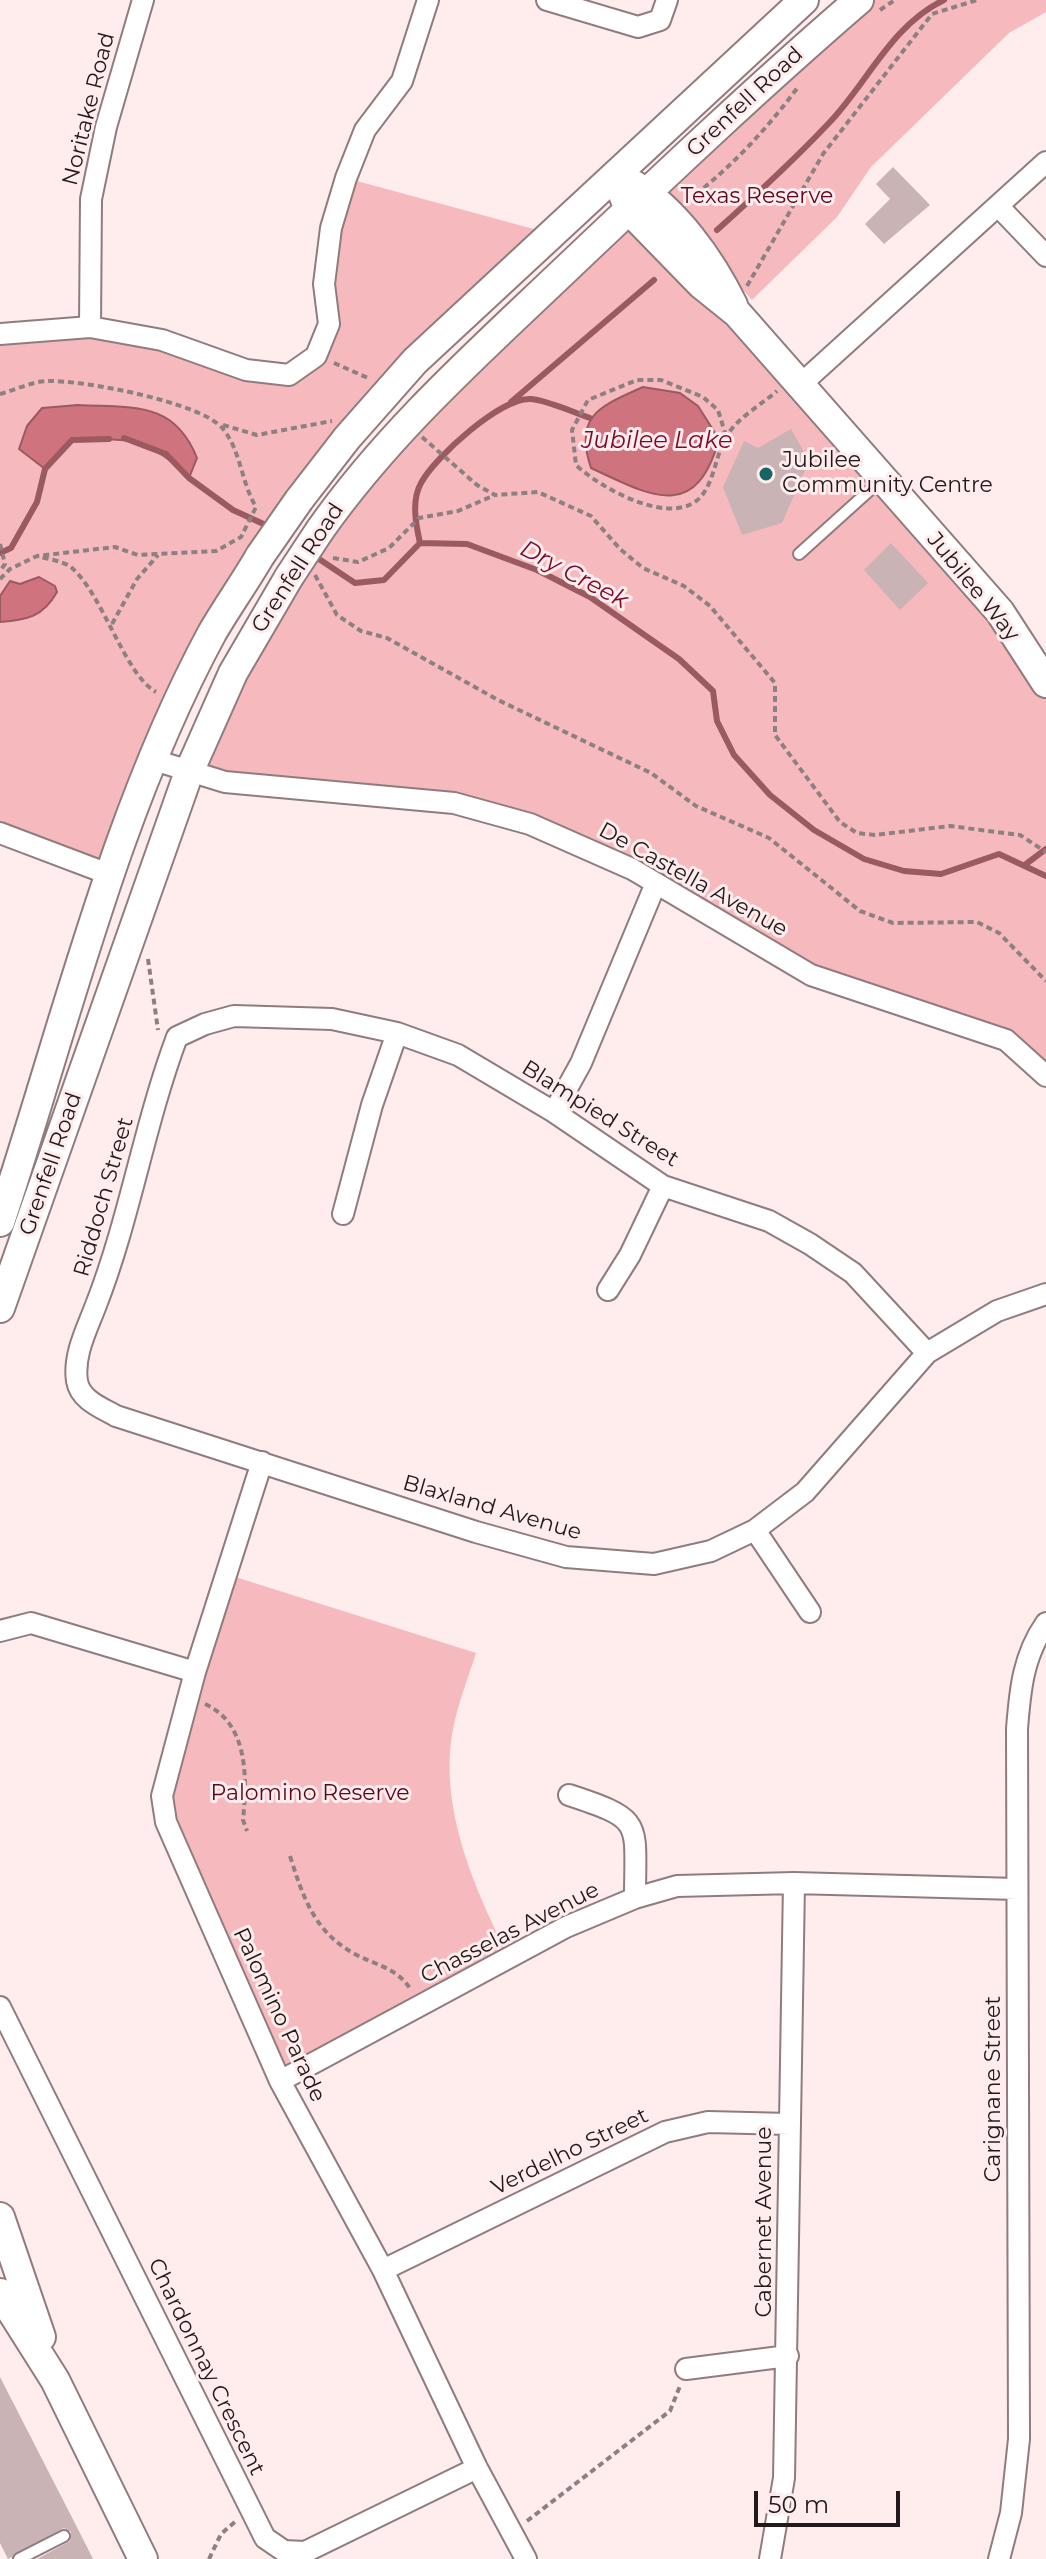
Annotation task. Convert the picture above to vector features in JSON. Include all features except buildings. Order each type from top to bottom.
[{"type":"main road","name":"Grenfell Road","points":[[0,1222],[111,875],[154,760],[212,634],[260,556],[347,438],[415,361],[804,0]]},
{"type":"main road","name":"Grenfell Road","points":[[0,1308],[189,772],[233,673],[302,575],[320,530],[368,466],[414,415],[638,201],[859,0]]},
{"type":"main road","name":"Jubilee Way","points":[[616,174],[638,201],[716,269],[735,308],[1000,612],[1046,683]]},
{"type":"main road","points":[[0,2217],[55,2380],[139,2556]]},
{"type":"main road","points":[[1,2298],[55,2380]]},
{"type":"street","name":"Noritake Road","points":[[90,327],[91,199],[106,127],[143,0]]},
{"type":"street","points":[[0,334],[90,327],[162,340],[246,370],[289,375],[316,356],[329,324],[324,284],[331,228],[346,178],[365,130],[402,81],[428,0]]},
{"type":"street","points":[[547,0],[638,27],[660,20],[667,0]]},
{"type":"street","points":[[797,381],[999,207],[1046,162]]},
{"type":"street","points":[[999,207],[1046,256]]},
{"type":"street","name":"De Castella Avenue","points":[[154,760],[189,772],[256,786],[368,792],[483,810],[589,847],[811,975],[1006,1040],[1046,1076]]},
{"type":"street","points":[[0,833],[111,875]]},
{"type":"street","points":[[554,1112],[581,1063],[656,883]]},
{"type":"street","name":"Blampied Street","points":[[205,1024],[234,1016],[332,1019],[397,1033],[458,1055],[554,1112],[663,1186],[769,1221],[810,1244],[853,1273],[927,1353]]},
{"type":"street","name":"Riddoch Street","points":[[87,1399],[77,1383],[78,1351],[118,1249],[164,1072],[177,1037],[205,1024]]},
{"type":"street","points":[[343,1214],[372,1105],[397,1033]]},
{"type":"street","points":[[608,1290],[630,1255],[663,1186]]},
{"type":"street","name":"Blaxland Avenue","points":[[87,1399],[116,1416],[476,1532],[566,1557],[654,1564],[711,1551],[755,1530],[805,1492],[927,1353],[997,1311],[1046,1294]]},
{"type":"street","name":"Palomino Parade","points":[[262,1462],[188,1698],[162,1796],[166,1822],[280,2081],[383,2270],[477,2468],[526,2559]]},
{"type":"street","points":[[755,1530],[810,1612]]},
{"type":"street","points":[[0,1631],[31,1623],[195,1672]]},
{"type":"street","name":"Carignane Street","points":[[999,2559],[1011,2513],[1019,2439],[1017,1889],[1020,1684],[1029,1652],[1046,1623]]},
{"type":"street","points":[[569,1795],[619,1812],[635,1833],[635,1898]]},
{"type":"street","name":"Chasselas Avenue","points":[[280,2081],[566,1927],[635,1898],[677,1886],[794,1883],[1017,1889]]},
{"type":"street","name":"Cabernet Avenue","points":[[770,2559],[784,2478],[794,1883]]},
{"type":"street","name":"Chardonnay Crescent","points":[[0,2007],[265,2538],[284,2551],[305,2552],[477,2468]]},
{"type":"street","name":"Verdelho Street","points":[[383,2270],[665,2132],[708,2122],[790,2124]]},
{"type":"street","points":[[686,2369],[788,2356]]},
{"type":"lane","points":[[799,554],[883,479]]},
{"type":"lane","points":[[19,2559],[64,2536]]},
{"type":"path","points":[[735,308],[756,275],[788,210],[823,154],[932,14],[977,0]]},
{"type":"path","points":[[316,356],[368,378]]},
{"type":"path","points":[[726,436],[718,410],[703,397],[661,380],[637,380],[588,400],[581,409],[571,436],[576,465],[615,493],[667,510],[691,505],[701,497],[726,436],[797,381]]},
{"type":"path","points":[[0,394],[47,381],[164,398],[221,425],[257,435],[333,421]]},
{"type":"path","points":[[0,579],[10,569],[37,556],[115,547],[138,555],[216,551],[241,537],[256,507],[247,492],[235,445],[221,425]]},
{"type":"path","points":[[422,437],[495,495]]},
{"type":"path","points":[[333,558],[358,562],[389,548],[419,518],[458,511],[495,495],[538,492],[564,501],[591,516],[620,549],[643,568],[684,586],[710,606],[775,683],[775,735],[840,822],[857,833],[875,835],[950,826],[1020,835],[1046,852]]},
{"type":"path","points":[[0,544],[5,564],[0,571]]},
{"type":"path","points":[[111,624],[137,579],[160,553]]},
{"type":"path","points":[[37,556],[71,567],[151,689],[181,701]]},
{"type":"path","points":[[302,575],[337,615],[361,631],[387,638],[498,700],[651,773],[696,806],[769,838],[860,911],[893,923],[977,922],[999,933],[1046,981]]},
{"type":"path","points":[[147,952],[164,1072]]},
{"type":"path","points":[[188,1698],[223,1714],[241,1743],[243,1820],[247,1831]]},
{"type":"path","points":[[290,1856],[317,1925],[355,1954],[392,1970],[408,1984],[420,2006]]},
{"type":"path","points":[[512,2532],[670,2411],[686,2369]]},
{"type":"path","points":[[209,2559],[230,2523],[252,2512]]},
{"type":"green space","name":"Texas Reserve","points":[[874,0],[1046,0],[1046,12],[1009,33],[871,167],[837,217],[752,300],[667,205],[667,184]]},
{"type":"green space","points":[[346,178],[552,234],[362,421],[246,578],[111,875],[0,833],[0,334],[90,327],[289,375],[316,356]]},
{"type":"green space","points":[[629,210],[1046,684],[1046,1076],[1006,1040],[849,989],[667,889],[454,803],[189,772],[327,520]]},
{"type":"green space","name":"Palomino Reserve","points":[[226,1574],[476,1653],[453,1729],[451,1788],[455,1818],[472,1876],[509,1958],[280,2081],[162,1796]]},
{"type":"water","name":"Jubilee Lake","points":[[643,387],[680,393],[698,406],[719,439],[709,466],[698,483],[684,492],[669,496],[652,493],[591,468],[586,450],[588,424],[603,407]]},
{"type":"water","points":[[78,405],[133,408],[163,417],[187,439],[197,458],[189,478],[162,454],[123,440],[72,440],[45,469],[19,449],[27,426],[42,408]]},
{"type":"water","points":[[39,577],[55,586],[57,592],[46,607],[33,616],[0,622],[0,596],[10,581],[20,584]]},
{"type":"waterway","points":[[717,230],[828,124],[909,24],[944,0]]},
{"type":"waterway","points":[[511,402],[654,280]]},
{"type":"waterway","points":[[420,543],[415,505],[421,483],[470,430],[503,408],[531,399],[590,418]]},
{"type":"waterway","name":"Dry Creek","points":[[124,438],[166,454],[189,478],[233,510],[270,527]]},
{"type":"waterway","name":"Dry Creek","points":[[0,553],[11,548],[37,502],[45,469],[72,440],[109,439]]},
{"type":"waterway","name":"Dry Creek","points":[[313,555],[355,583],[384,580],[420,543],[467,544],[537,570],[590,597],[679,659],[713,691],[717,721],[734,755],[770,795],[814,830],[864,859],[904,871],[941,874],[999,854],[1046,876]]},
{"type":"waterway","points":[[1026,864],[1046,849]]},
{"type":"place","name":"Jubilee Community Centre","points":[[766,474]]}]
